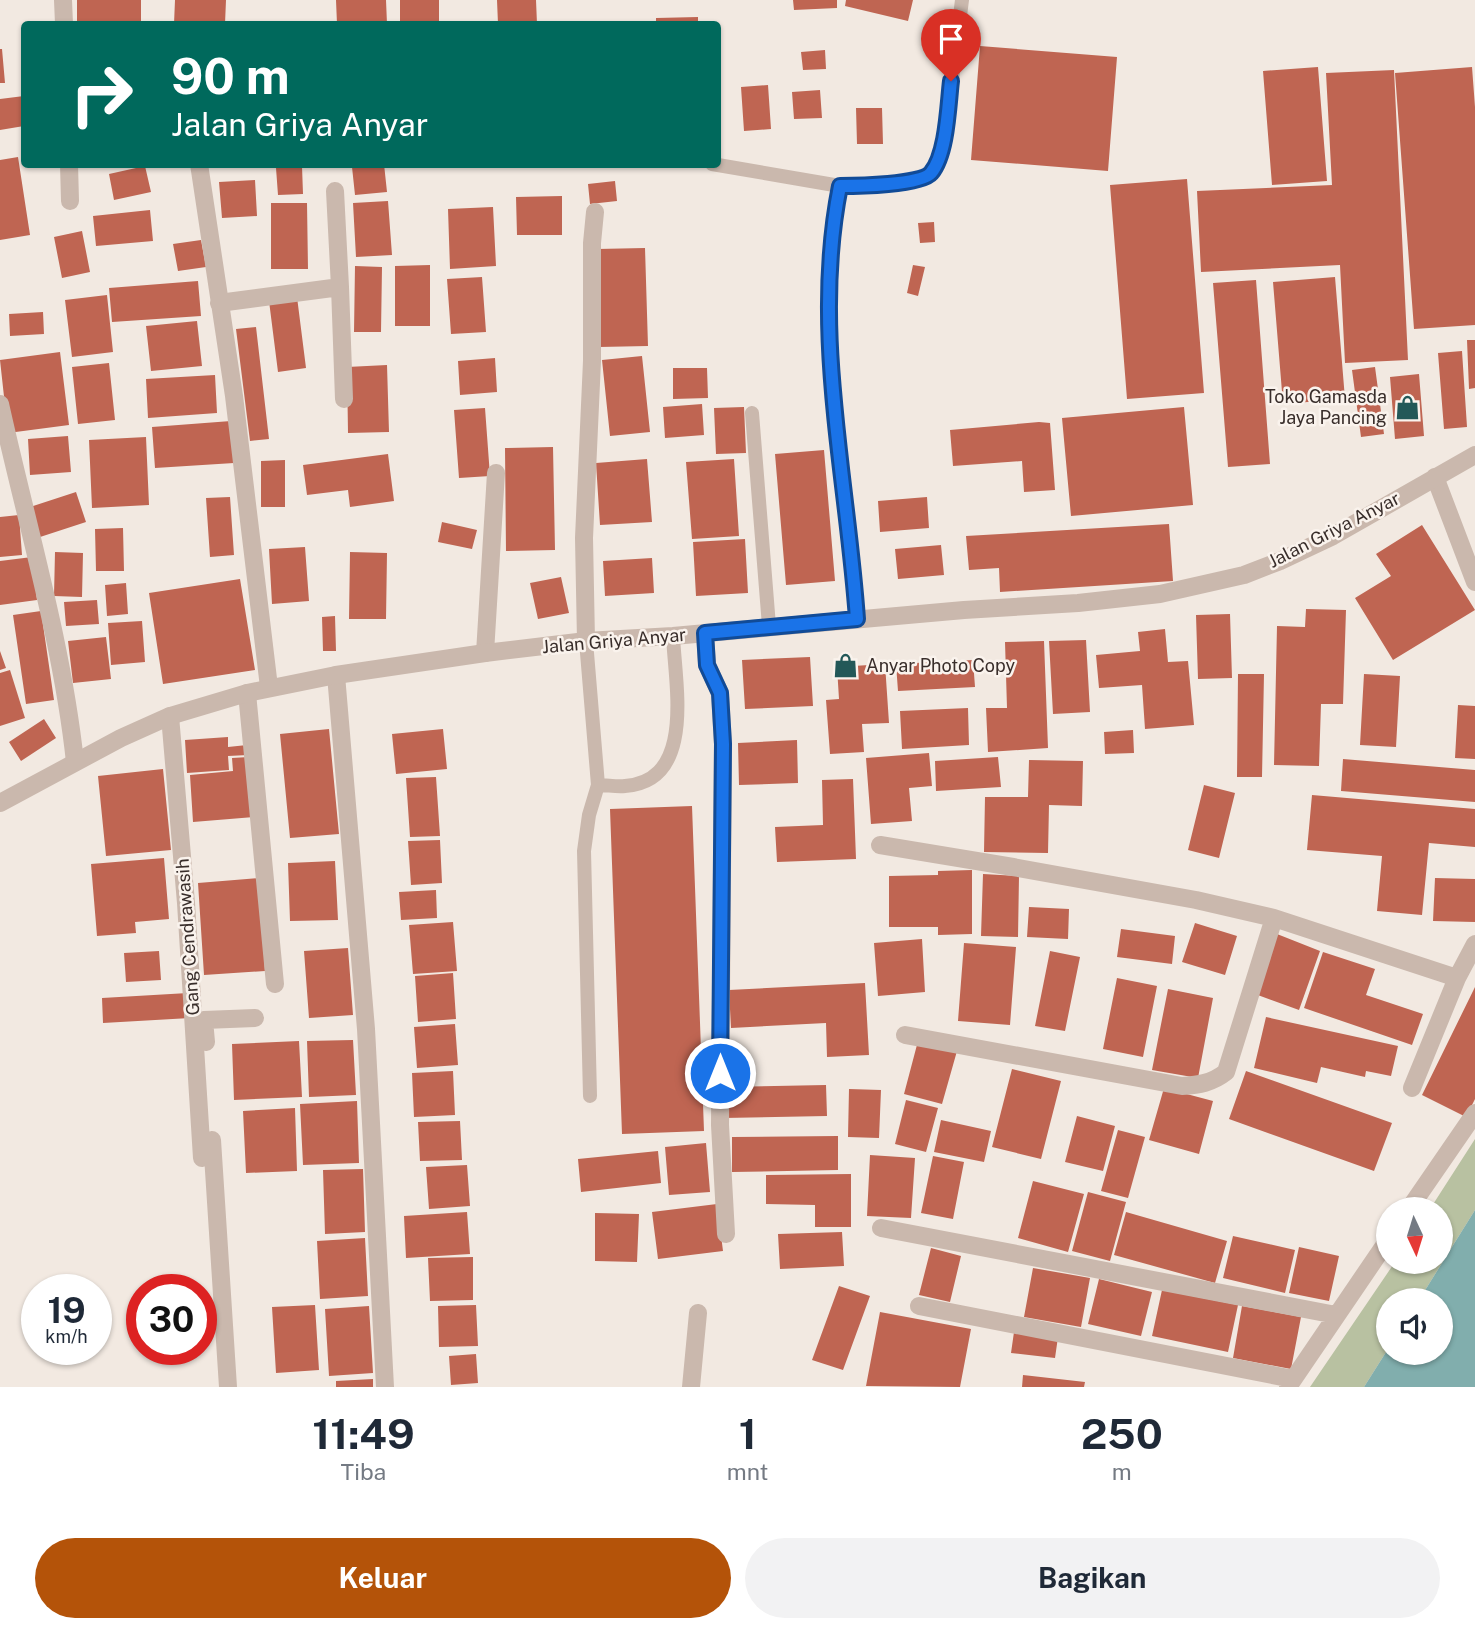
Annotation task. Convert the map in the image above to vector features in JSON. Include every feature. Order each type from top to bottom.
[{"type":"street","points":[[63,0],[64,21]]},
{"type":"street","points":[[69,168],[70,201]]},
{"type":"street","points":[[200,168],[241,448],[269,687]]},
{"type":"street","points":[[335,191],[344,399]]},
{"type":"street","points":[[586,641],[584,538],[595,212]]},
{"type":"street","points":[[219,303],[340,287]]},
{"type":"street","points":[[0,404],[52,629],[71,720],[75,762]]},
{"type":"street","name":"Jalan Griya Anyar","points":[[0,803],[75,762],[170,716],[269,687],[485,653],[586,641],[1078,603],[1160,594],[1244,575],[1333,536],[1475,455]]},
{"type":"street","points":[[485,653],[496,473]]},
{"type":"street","points":[[1434,477],[1475,582]]},
{"type":"street","points":[[705,633],[707,665],[720,693],[723,744],[720,1125],[726,1234]]},
{"type":"street","points":[[336,675],[366,1029],[385,1387]]},
{"type":"street","points":[[247,693],[275,984]]},
{"type":"street","name":"Gang Cendrawasih","points":[[170,716],[187,916],[202,1158]]},
{"type":"street","points":[[880,845],[1196,900],[1275,918],[1457,978]]},
{"type":"street","points":[[905,1035],[1182,1086],[1200,1085],[1217,1079],[1226,1072],[1275,918]]},
{"type":"street","points":[[1412,1087],[1457,978],[1475,944]]},
{"type":"street","points":[[228,1387],[204,1020],[255,1018]]},
{"type":"street","points":[[1417,1197],[1475,1113]]},
{"type":"street","points":[[881,1228],[1336,1315]]},
{"type":"street","points":[[919,1306],[1290,1383],[1376,1257]]},
{"type":"street","points":[[691,1387],[698,1313]]},
{"type":"lane","points":[[721,166],[840,186],[924,178],[931,173],[937,162],[944,136],[961,0]]},
{"type":"lane","points":[[840,186],[830,264],[830,365],[833,415],[857,619]]},
{"type":"lane","points":[[752,413],[769,626]]},
{"type":"lane","points":[[598,785],[626,786],[647,781],[662,771],[670,756],[677,736],[673,636]]},
{"type":"lane","points":[[586,641],[598,785],[589,815],[584,850],[590,1096]]},
{"type":"green space","points":[[1475,1139],[1475,1210],[1453,1245],[1453,1197],[1438,1197]]},
{"type":"green space","points":[[1387,1274],[1435,1274],[1426,1288],[1377,1288]]},
{"type":"green space","points":[[1376,1290],[1378,1365],[1364,1387],[1310,1387]]},
{"type":"water","points":[[1475,1210],[1475,1387],[1364,1387],[1378,1365],[1453,1365],[1453,1288],[1426,1288],[1435,1274],[1453,1274],[1453,1245]]},
{"type":"building","points":[[77,0],[141,0],[141,21],[77,21]]},
{"type":"building","points":[[175,0],[226,0],[225,21],[174,21]]},
{"type":"building","points":[[336,0],[386,0],[387,21],[337,21]]},
{"type":"building","points":[[400,0],[439,0],[439,21],[400,21]]},
{"type":"building","points":[[497,0],[536,0],[537,21],[498,21]]},
{"type":"building","points":[[793,0],[837,0],[837,8],[794,10]]},
{"type":"building","points":[[846,0],[913,0],[908,21],[845,6]]},
{"type":"building","points":[[698,17],[698,21],[656,21],[656,18]]},
{"type":"building","points":[[980,46],[1117,57],[1108,171],[971,160]]},
{"type":"building","points":[[2,49],[5,83],[0,83]]},
{"type":"building","points":[[825,50],[826,69],[803,70],[801,52]]},
{"type":"building","points":[[1318,67],[1327,181],[1272,185],[1263,71]]},
{"type":"building","points":[[1472,67],[1475,107],[1475,325],[1414,329],[1395,73]]},
{"type":"building","points":[[1394,70],[1408,360],[1345,363],[1340,265],[1201,272],[1197,191],[1332,185],[1326,73]]},
{"type":"building","points":[[768,85],[771,129],[744,131],[741,87]]},
{"type":"building","points":[[820,90],[822,118],[794,119],[792,92]]},
{"type":"building","points":[[21,96],[21,126],[0,130],[0,99]]},
{"type":"building","points":[[856,108],[882,108],[883,144],[857,144]]},
{"type":"building","points":[[18,157],[30,235],[0,240],[0,160]]},
{"type":"building","points":[[145,168],[151,192],[114,200],[109,174]]},
{"type":"building","points":[[276,168],[302,168],[303,194],[278,195]]},
{"type":"building","points":[[352,168],[384,168],[387,192],[355,195]]},
{"type":"building","points":[[1187,179],[1204,393],[1127,399],[1110,185]]},
{"type":"building","points":[[255,180],[257,216],[222,218],[219,182]]},
{"type":"building","points":[[615,181],[617,201],[590,204],[588,184]]},
{"type":"building","points":[[562,196],[562,235],[517,235],[516,197]]},
{"type":"building","points":[[388,201],[392,255],[356,257],[353,203]]},
{"type":"building","points":[[271,203],[307,203],[308,269],[271,269]]},
{"type":"building","points":[[493,207],[496,266],[450,269],[448,209]]},
{"type":"building","points":[[150,210],[153,241],[96,246],[93,216]]},
{"type":"building","points":[[934,222],[935,242],[920,243],[918,223]]},
{"type":"building","points":[[82,231],[90,272],[62,278],[54,237]]},
{"type":"building","points":[[201,240],[206,267],[178,271],[173,244]]},
{"type":"building","points":[[645,248],[648,346],[599,347],[597,249]]},
{"type":"building","points":[[430,265],[430,326],[395,326],[395,266]]},
{"type":"building","points":[[913,265],[925,267],[918,296],[907,293]]},
{"type":"building","points":[[355,266],[382,267],[381,332],[354,332]]},
{"type":"building","points":[[482,277],[486,332],[451,334],[447,279]]},
{"type":"building","points":[[1335,277],[1345,399],[1283,404],[1273,282]]},
{"type":"building","points":[[1256,280],[1270,464],[1228,467],[1213,283]]},
{"type":"building","points":[[198,281],[201,316],[112,322],[109,288]]},
{"type":"building","points":[[107,295],[113,352],[72,357],[65,300]]},
{"type":"building","points":[[297,297],[306,368],[278,372],[269,301]]},
{"type":"building","points":[[43,312],[44,334],[10,336],[9,314]]},
{"type":"building","points":[[197,321],[202,366],[151,371],[146,326]]},
{"type":"building","points":[[256,327],[269,439],[250,441],[236,329]]},
{"type":"building","points":[[1467,340],[1475,340],[1475,388],[1469,389]]},
{"type":"building","points":[[1462,351],[1467,427],[1444,429],[1438,353]]},
{"type":"building","points":[[60,352],[69,425],[8,433],[0,360]]},
{"type":"building","points":[[642,356],[650,432],[610,436],[602,360]]},
{"type":"building","points":[[495,358],[497,392],[460,395],[458,361]]},
{"type":"building","points":[[109,363],[115,420],[78,424],[72,367]]},
{"type":"building","points":[[387,365],[389,432],[348,433],[347,367]]},
{"type":"building","points":[[1375,367],[1384,434],[1361,437],[1352,370]]},
{"type":"building","points":[[673,368],[707,368],[708,398],[673,399]]},
{"type":"building","name":"Toko Gamasda Jaya Pancing","points":[[1419,374],[1424,436],[1395,439],[1390,377]]},
{"type":"building","points":[[215,375],[217,413],[148,418],[146,379]]},
{"type":"building","points":[[702,404],[704,435],[665,438],[663,407]]},
{"type":"building","points":[[744,407],[746,453],[716,454],[714,408]]},
{"type":"building","points":[[1184,407],[1193,505],[1071,516],[1062,418]]},
{"type":"building","points":[[485,408],[490,476],[459,478],[454,410]]},
{"type":"building","points":[[231,421],[234,463],[155,468],[152,427]]},
{"type":"building","points":[[1050,423],[1055,490],[1024,492],[1022,461],[953,466],[950,430]]},
{"type":"building","points":[[68,436],[71,472],[30,475],[28,439]]},
{"type":"building","points":[[146,437],[149,505],[92,508],[89,440]]},
{"type":"building","points":[[553,447],[555,550],[506,551],[505,448]]},
{"type":"building","points":[[824,450],[835,581],[786,585],[775,454]]},
{"type":"building","points":[[388,454],[394,501],[350,507],[348,490],[307,495],[303,465]]},
{"type":"building","points":[[647,459],[652,522],[600,525],[596,463]]},
{"type":"building","points":[[734,459],[739,536],[692,539],[686,462]]},
{"type":"building","points":[[285,460],[285,507],[261,507],[261,461]]},
{"type":"building","points":[[76,492],[86,522],[37,538],[27,508]]},
{"type":"building","points":[[230,497],[234,555],[210,557],[206,498]]},
{"type":"building","points":[[927,497],[929,528],[880,532],[878,501]]},
{"type":"building","points":[[19,515],[22,555],[0,557],[0,517]]},
{"type":"building","points":[[442,522],[477,530],[472,549],[438,542]]},
{"type":"building","points":[[1169,524],[1173,581],[1000,592],[999,568],[969,570],[966,536]]},
{"type":"building","points":[[1422,525],[1475,610],[1393,660],[1355,598],[1391,576],[1376,554]]},
{"type":"building","points":[[123,528],[124,571],[96,571],[95,529]]},
{"type":"building","points":[[745,539],[748,593],[696,596],[693,542]]},
{"type":"building","points":[[941,545],[944,575],[898,579],[895,549]]},
{"type":"building","points":[[305,547],[309,601],[272,604],[269,549]]},
{"type":"building","points":[[55,552],[83,553],[82,597],[54,596]]},
{"type":"building","points":[[350,552],[387,553],[386,619],[349,619]]},
{"type":"building","points":[[32,557],[37,600],[0,605],[0,561]]},
{"type":"building","points":[[652,558],[654,593],[605,596],[603,561]]},
{"type":"building","points":[[561,577],[569,613],[538,619],[530,583]]},
{"type":"building","points":[[240,579],[255,670],[163,684],[149,593]]},
{"type":"building","points":[[126,583],[128,614],[107,616],[105,585]]},
{"type":"building","points":[[97,600],[99,624],[66,626],[64,602]]},
{"type":"building","points":[[1306,609],[1346,610],[1343,704],[1321,704],[1319,766],[1274,765],[1277,626],[1305,627]]},
{"type":"building","points":[[41,611],[54,700],[26,704],[13,615]]},
{"type":"building","points":[[1230,614],[1232,678],[1198,679],[1196,615]]},
{"type":"building","points":[[335,616],[336,651],[323,651],[322,617]]},
{"type":"building","points":[[142,621],[145,662],[111,665],[108,623]]},
{"type":"building","points":[[1165,629],[1168,662],[1188,661],[1194,725],[1145,729],[1142,685],[1099,688],[1096,655],[1140,651],[1138,632]]},
{"type":"building","points":[[106,637],[111,679],[73,683],[68,641]]},
{"type":"building","points":[[1086,640],[1090,712],[1053,714],[1049,641]]},
{"type":"building","points":[[1044,641],[1048,748],[988,752],[986,708],[1007,708],[1005,642]]},
{"type":"building","points":[[0,651],[6,668],[0,670]]},
{"type":"building","points":[[810,657],[813,706],[745,709],[742,660]]},
{"type":"building","points":[[973,660],[975,687],[898,691],[896,664]]},
{"type":"building","points":[[885,664],[889,723],[862,724],[864,752],[830,754],[826,700],[839,699],[837,667]]},
{"type":"building","points":[[10,670],[25,718],[0,726],[0,673]]},
{"type":"building","points":[[1238,674],[1264,674],[1262,777],[1237,777]]},
{"type":"building","points":[[1364,674],[1400,676],[1396,747],[1360,745]]},
{"type":"building","points":[[1458,705],[1475,706],[1475,759],[1455,758]]},
{"type":"building","points":[[968,708],[969,745],[902,749],[900,711]]},
{"type":"building","points":[[44,719],[56,738],[21,761],[9,742]]},
{"type":"building","points":[[329,729],[339,834],[290,838],[280,734]]},
{"type":"building","points":[[443,729],[447,769],[396,774],[392,734]]},
{"type":"building","points":[[1133,730],[1134,753],[1105,754],[1104,732]]},
{"type":"building","points":[[228,737],[228,747],[247,745],[248,755],[228,756],[229,770],[187,773],[185,740]]},
{"type":"building","points":[[797,740],[798,783],[739,785],[738,743]]},
{"type":"building","points":[[929,753],[932,786],[909,788],[912,821],[871,824],[866,758]]},
{"type":"building","points":[[249,757],[254,817],[193,822],[190,775],[233,771],[232,758]]},
{"type":"building","points":[[998,757],[1001,787],[936,791],[935,761]]},
{"type":"building","points":[[1343,759],[1475,770],[1475,802],[1341,791]]},
{"type":"building","points":[[1029,760],[1083,761],[1082,806],[1049,805],[1048,853],[984,852],[985,797],[1028,797]]},
{"type":"building","points":[[163,769],[171,850],[106,856],[98,776]]},
{"type":"building","points":[[436,777],[440,836],[410,837],[406,778]]},
{"type":"building","points":[[853,779],[856,859],[777,862],[775,827],[823,825],[822,780]]},
{"type":"building","points":[[1204,785],[1235,793],[1219,858],[1188,850]]},
{"type":"building","points":[[1312,795],[1475,809],[1475,847],[1429,843],[1422,915],[1377,911],[1382,856],[1307,850]]},
{"type":"building","points":[[692,806],[704,1131],[622,1134],[610,809]]},
{"type":"building","points":[[440,840],[442,883],[411,885],[408,841]]},
{"type":"building","points":[[164,858],[169,919],[135,922],[136,933],[97,936],[91,864]]},
{"type":"building","points":[[335,861],[338,920],[290,921],[288,863]]},
{"type":"building","points":[[972,870],[972,934],[938,935],[938,927],[889,927],[889,876],[938,875],[938,871]]},
{"type":"building","points":[[983,874],[1019,876],[1018,937],[981,936]]},
{"type":"building","points":[[259,878],[265,971],[204,975],[198,883]]},
{"type":"building","points":[[1435,878],[1475,879],[1475,922],[1433,921]]},
{"type":"building","points":[[436,890],[437,918],[401,920],[399,892]]},
{"type":"building","points":[[1029,907],[1069,909],[1068,939],[1027,937]]},
{"type":"building","points":[[453,922],[457,971],[413,974],[409,925]]},
{"type":"building","points":[[1195,923],[1237,936],[1225,975],[1182,962]]},
{"type":"building","points":[[1121,929],[1175,936],[1172,964],[1117,957]]},
{"type":"building","points":[[1277,934],[1320,951],[1299,1010],[1255,994]]},
{"type":"building","points":[[922,939],[925,992],[878,996],[874,943]]},
{"type":"building","points":[[964,943],[1016,947],[1010,1025],[958,1021]]},
{"type":"building","points":[[348,948],[353,1015],[309,1018],[304,951]]},
{"type":"building","points":[[159,951],[161,980],[126,982],[124,953]]},
{"type":"building","points":[[1050,951],[1080,957],[1065,1031],[1035,1026]]},
{"type":"building","points":[[1323,952],[1375,969],[1366,995],[1423,1014],[1412,1045],[1304,1008]]},
{"type":"building","points":[[453,973],[456,1019],[418,1022],[415,976]]},
{"type":"building","points":[[1117,978],[1157,986],[1143,1057],[1103,1049]]},
{"type":"building","points":[[865,983],[869,1055],[827,1057],[826,1023],[731,1028],[729,990]]},
{"type":"building","points":[[1475,987],[1475,1099],[1466,1117],[1422,1095]]},
{"type":"building","points":[[1168,989],[1213,998],[1198,1078],[1152,1070]]},
{"type":"building","points":[[188,993],[190,1018],[103,1023],[102,998]]},
{"type":"building","points":[[1266,1017],[1398,1046],[1391,1076],[1366,1071],[1365,1077],[1321,1067],[1317,1083],[1254,1068]]},
{"type":"building","points":[[455,1024],[458,1065],[417,1068],[414,1027]]},
{"type":"building","points":[[353,1040],[356,1095],[309,1097],[307,1041]]},
{"type":"building","points":[[299,1041],[302,1097],[234,1100],[232,1044]]},
{"type":"building","points":[[918,1041],[957,1051],[942,1104],[904,1094]]},
{"type":"building","points":[[1012,1069],[1061,1081],[1041,1159],[992,1147]]},
{"type":"building","points":[[453,1071],[455,1115],[414,1117],[412,1073]]},
{"type":"building","points":[[1246,1071],[1392,1123],[1374,1171],[1229,1119]]},
{"type":"building","points":[[826,1085],[827,1116],[723,1118],[722,1087]]},
{"type":"building","points":[[1164,1088],[1213,1101],[1199,1154],[1149,1140]]},
{"type":"building","points":[[849,1089],[881,1090],[879,1138],[848,1137]]},
{"type":"building","points":[[906,1100],[938,1108],[926,1152],[895,1144]]},
{"type":"building","points":[[357,1101],[359,1163],[303,1165],[300,1104]]},
{"type":"building","points":[[295,1108],[297,1171],[246,1173],[243,1111]]},
{"type":"building","points":[[1077,1116],[1115,1126],[1103,1171],[1065,1162]]},
{"type":"building","points":[[941,1120],[991,1131],[984,1162],[934,1152]]},
{"type":"building","points":[[460,1121],[462,1160],[420,1161],[418,1122]]},
{"type":"building","points":[[1118,1130],[1145,1137],[1128,1198],[1101,1191]]},
{"type":"building","points":[[838,1136],[838,1170],[732,1172],[732,1137]]},
{"type":"building","points":[[706,1143],[710,1192],[669,1195],[665,1147]]},
{"type":"building","points":[[658,1151],[661,1183],[581,1192],[578,1159]]},
{"type":"building","points":[[870,1155],[915,1158],[911,1218],[867,1216]]},
{"type":"building","points":[[933,1156],[964,1162],[953,1219],[921,1213]]},
{"type":"building","points":[[467,1165],[470,1206],[429,1209],[426,1167]]},
{"type":"building","points":[[363,1169],[365,1232],[325,1234],[323,1170]]},
{"type":"building","points":[[851,1174],[851,1227],[815,1227],[815,1205],[766,1204],[766,1175]]},
{"type":"building","points":[[1033,1181],[1084,1194],[1068,1252],[1018,1238]]},
{"type":"building","points":[[1088,1192],[1126,1202],[1110,1261],[1072,1251]]},
{"type":"building","points":[[717,1204],[723,1251],[658,1259],[652,1212]]},
{"type":"building","points":[[467,1212],[470,1254],[406,1258],[404,1216]]},
{"type":"building","points":[[1126,1212],[1227,1241],[1215,1283],[1114,1255]]},
{"type":"building","points":[[595,1213],[639,1214],[637,1262],[595,1261]]},
{"type":"building","points":[[842,1232],[844,1266],[780,1269],[778,1234]]},
{"type":"building","points":[[1233,1236],[1295,1250],[1285,1293],[1223,1278]]},
{"type":"building","points":[[365,1238],[368,1296],[320,1299],[317,1241]]},
{"type":"building","points":[[1299,1247],[1339,1256],[1329,1301],[1289,1293]]},
{"type":"building","points":[[931,1248],[961,1256],[950,1302],[919,1295]]},
{"type":"building","points":[[473,1257],[473,1300],[430,1301],[428,1258]]},
{"type":"building","points":[[1033,1268],[1090,1278],[1081,1327],[1024,1317]]},
{"type":"building","points":[[1099,1279],[1152,1292],[1141,1336],[1088,1324]]},
{"type":"building","points":[[839,1286],[870,1296],[843,1370],[812,1360]]},
{"type":"building","points":[[1162,1290],[1238,1305],[1228,1352],[1152,1336]]},
{"type":"building","points":[[315,1305],[319,1370],[276,1373],[272,1307]]},
{"type":"building","points":[[476,1305],[478,1346],[439,1347],[438,1306]]},
{"type":"building","points":[[369,1306],[373,1373],[329,1376],[325,1309]]},
{"type":"building","points":[[1242,1306],[1301,1317],[1291,1369],[1233,1358]]},
{"type":"building","points":[[880,1312],[971,1329],[960,1387],[866,1386]]},
{"type":"building","points":[[1014,1332],[1058,1337],[1055,1358],[1011,1353]]},
{"type":"building","points":[[476,1354],[478,1383],[451,1385],[449,1356]]},
{"type":"building","points":[[1023,1375],[1085,1382],[1084,1387],[1022,1387]]},
{"type":"building","points":[[373,1379],[373,1387],[336,1387],[336,1381]]},
{"type":"place","name":"Toko Gamasda Jaya Pancing","points":[[1407,407]]},
{"type":"place","name":"Anyar Photo Copy","points":[[846,666]]},
{"type":"route","points":[[720,1073],[723,744],[720,693],[707,665],[705,633],[857,619],[833,415],[830,365],[830,264],[836,207],[840,186],[905,181],[924,178],[931,173],[944,136],[951,81]]}]
